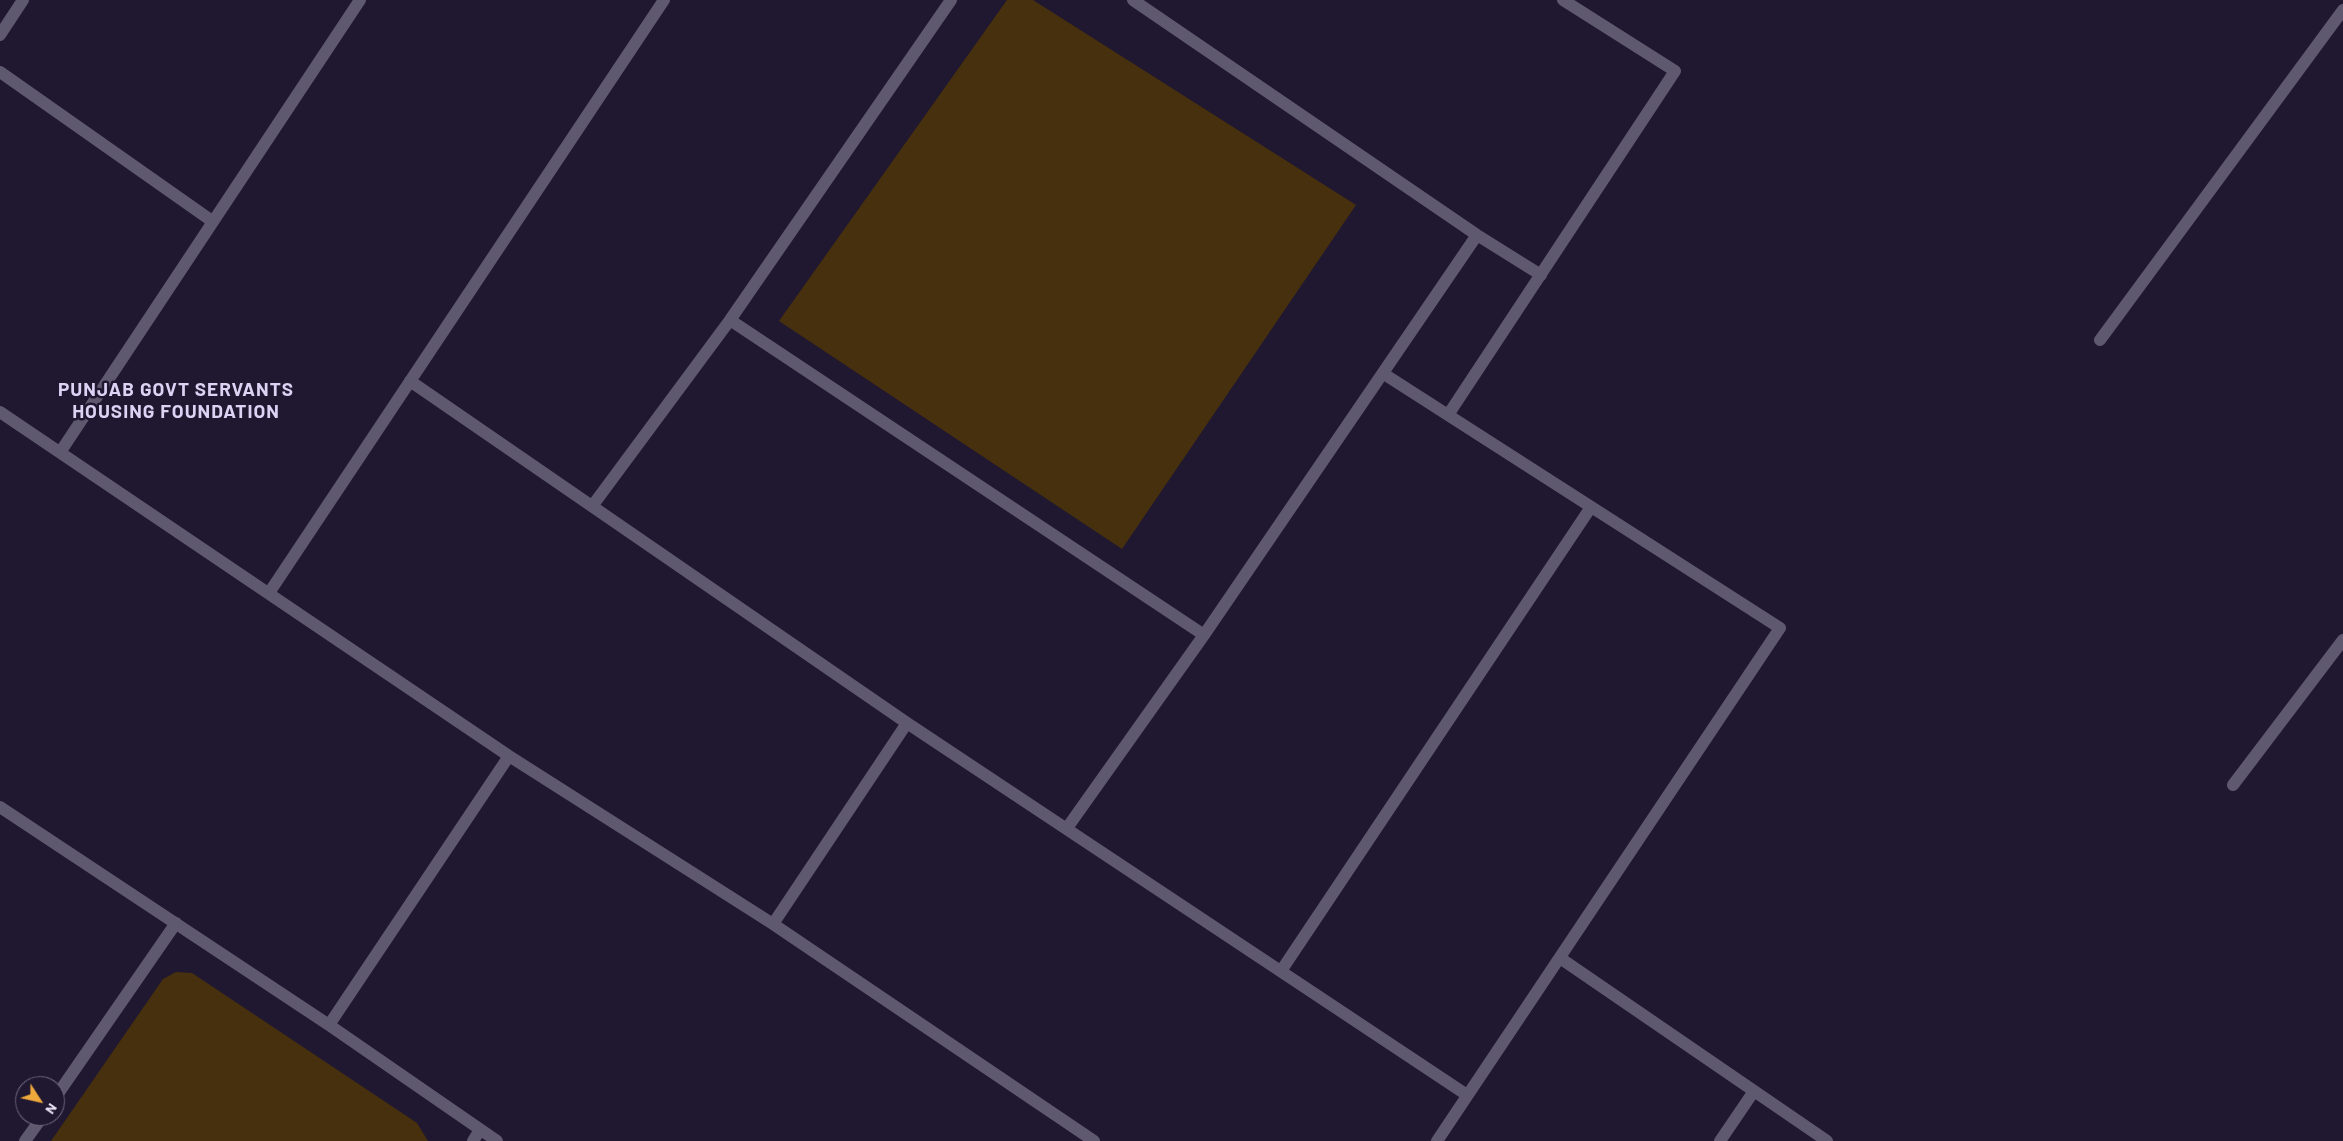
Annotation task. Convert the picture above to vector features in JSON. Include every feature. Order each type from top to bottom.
[{"type":"street","points":[[0,35],[23,0]]},
{"type":"street","points":[[61,451],[360,0]]},
{"type":"street","points":[[269,594],[664,0]]},
{"type":"street","points":[[594,505],[730,320],[951,0]]},
{"type":"street","points":[[1134,0],[1477,235],[1541,275]]},
{"type":"street","points":[[1448,415],[1676,72],[1563,0]]},
{"type":"street","points":[[2100,340],[2343,10]]},
{"type":"street","points":[[0,72],[212,221]]},
{"type":"street","points":[[1067,828],[1204,635],[1384,374],[1477,235]]},
{"type":"street","points":[[730,320],[1204,635]]},
{"type":"street","points":[[1384,374],[1780,628],[1437,1141]]},
{"type":"street","points":[[410,381],[594,505],[907,723],[1467,1095]]},
{"type":"street","points":[[0,412],[61,451],[508,756],[773,924],[1094,1141]]},
{"type":"street","points":[[1281,971],[1591,507]]},
{"type":"street","points":[[2233,785],[2343,640]]},
{"type":"street","points":[[773,924],[907,723]]},
{"type":"street","points":[[329,1025],[508,756]]},
{"type":"street","points":[[0,808],[329,1025],[497,1141]]},
{"type":"street","points":[[65,1084],[176,924]]},
{"type":"street","points":[[1560,958],[1827,1141]]},
{"type":"street","points":[[1720,1141],[1754,1091]]},
{"type":"street","points":[[25,1141],[36,1126]]},
{"type":"street","points":[[472,1141],[480,1130]]},
{"type":"shaded area","points":[[1007,0],[1033,0],[1356,205],[1122,549],[779,321]]},
{"type":"shaded area","points":[[176,972],[192,973],[417,1123],[428,1141],[51,1141],[61,1126],[65,1126],[65,1121],[163,979]]},
{"type":"district","name":"PUNJAB GOVT SERVANTS HOUSING FOUNDATION","points":[[176,401]]}]
